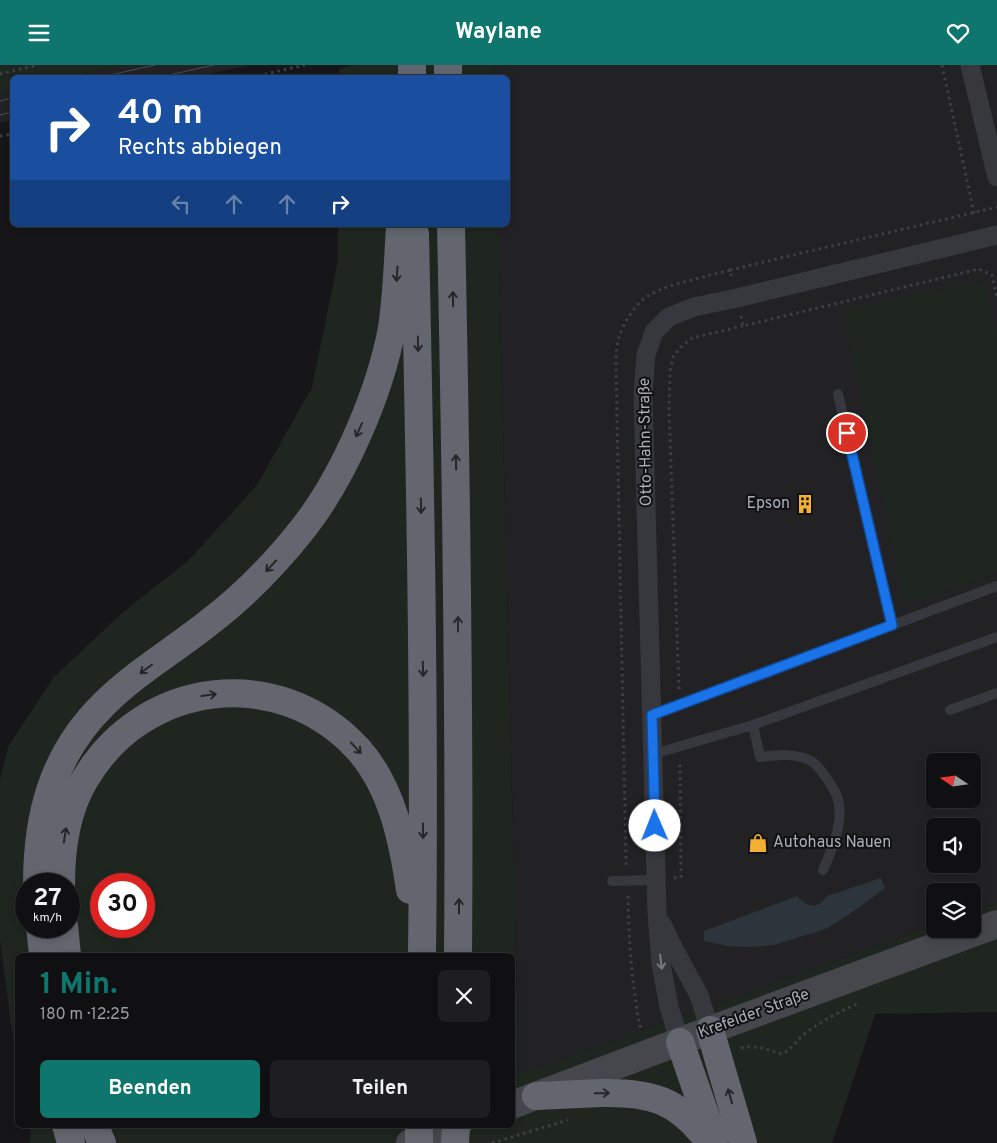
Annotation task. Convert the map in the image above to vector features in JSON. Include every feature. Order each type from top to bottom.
[{"type":"highway","points":[[37,873],[38,844],[46,801],[54,778],[73,741],[104,703],[207,624],[256,581],[306,525],[335,478],[369,406],[385,357],[394,315],[400,227]]},
{"type":"highway","points":[[415,227],[422,649],[422,953]]},
{"type":"highway","points":[[452,227],[458,534],[458,953]]},
{"type":"highway","points":[[61,873],[62,856],[68,820],[76,797],[93,767],[116,740],[131,727],[162,708],[186,699],[204,695],[242,693],[267,697],[299,707],[327,723],[358,750],[377,777],[394,817],[403,851],[416,953]]},
{"type":"highway","points":[[41,938],[43,953]]},
{"type":"highway","points":[[65,938],[67,953]]},
{"type":"highway","points":[[710,1030],[744,1143]]},
{"type":"highway","points":[[680,1042],[715,1143]]},
{"type":"highway","points":[[524,1101],[621,1093],[646,1096],[660,1100],[684,1115],[710,1143]]},
{"type":"highway","points":[[66,1128],[69,1143]]},
{"type":"highway","points":[[94,1128],[96,1143]]},
{"type":"highway","points":[[94,1128],[102,1143]]},
{"type":"highway","points":[[419,1128],[419,1143]]},
{"type":"highway","points":[[455,1143],[457,1128]]},
{"type":"main road","name":"Krefelder Straße","points":[[524,1101],[997,924]]},
{"type":"main road","points":[[410,1143],[449,1128]]},
{"type":"street","points":[[970,65],[997,177]]},
{"type":"street","name":"Otto-Hahn-Straße","points":[[680,1042],[669,1007],[661,964],[657,913],[643,394],[646,355],[654,332],[669,317],[694,307],[997,235]]},
{"type":"street","name":"Otto-Hahn-Straße","points":[[657,913],[699,995],[710,1030]]},
{"type":"lane","points":[[838,394],[892,625]]},
{"type":"lane","points":[[652,715],[997,586]]},
{"type":"lane","points":[[653,754],[753,725],[997,637]]},
{"type":"lane","points":[[950,710],[997,693]]},
{"type":"lane","points":[[753,725],[760,757],[784,755],[811,761],[822,771],[837,796],[839,811],[838,831],[823,870]]},
{"type":"lane","points":[[612,881],[656,880]]},
{"type":"path","points":[[0,74],[38,65]]},
{"type":"path","points":[[261,75],[305,65]]},
{"type":"path","points":[[942,65],[974,213]]},
{"type":"path","points":[[640,1026],[630,956],[627,880],[616,368],[618,339],[628,319],[638,305],[650,295],[673,286],[997,207]]},
{"type":"path","points":[[679,705],[669,410],[670,372],[673,357],[692,338],[979,269],[992,275],[997,299]]},
{"type":"path","points":[[730,271],[744,326]]},
{"type":"path","points":[[656,880],[681,877],[680,746]]},
{"type":"shaded area","points":[[0,65],[125,65],[80,75],[10,75],[10,92],[0,94]]},
{"type":"shaded area","points":[[125,65],[250,65],[205,75],[80,75]]},
{"type":"shaded area","points":[[355,65],[494,65],[495,75],[339,75],[339,69]]},
{"type":"shaded area","points":[[494,65],[997,65],[997,903],[981,909],[981,883],[926,883],[926,928],[519,1075],[498,227],[510,227],[510,75],[495,75]]},
{"type":"shaded area","points":[[10,92],[10,120],[0,123],[0,94]]},
{"type":"shaded area","points":[[338,227],[498,227],[519,1074],[926,928],[926,938],[981,938],[981,909],[997,903],[997,1012],[875,1014],[832,1143],[30,1143],[31,1128],[515,1128],[515,953],[15,953],[15,1044],[0,939],[0,780],[8,747],[54,677],[122,613],[188,561],[257,485],[312,387],[338,261]]},
{"type":"shaded area","points":[[986,280],[997,333],[997,573],[905,607],[842,309]]},
{"type":"shaded area","points":[[881,878],[885,888],[828,928],[774,945],[727,946],[704,941],[704,931],[797,896],[812,906],[820,904],[827,896]]},
{"type":"tram line","points":[[110,75],[155,65]]},
{"type":"tram line","points":[[169,75],[214,65]]},
{"type":"tram line","points":[[0,101],[10,98]]},
{"type":"tram line","points":[[0,115],[10,112]]},
{"type":"place","name":"Epson","points":[[805,504]]},
{"type":"place","name":"Autohaus Nauen","points":[[758,843]]},
{"type":"route","points":[[655,826],[652,715],[892,625],[847,433]]}]
